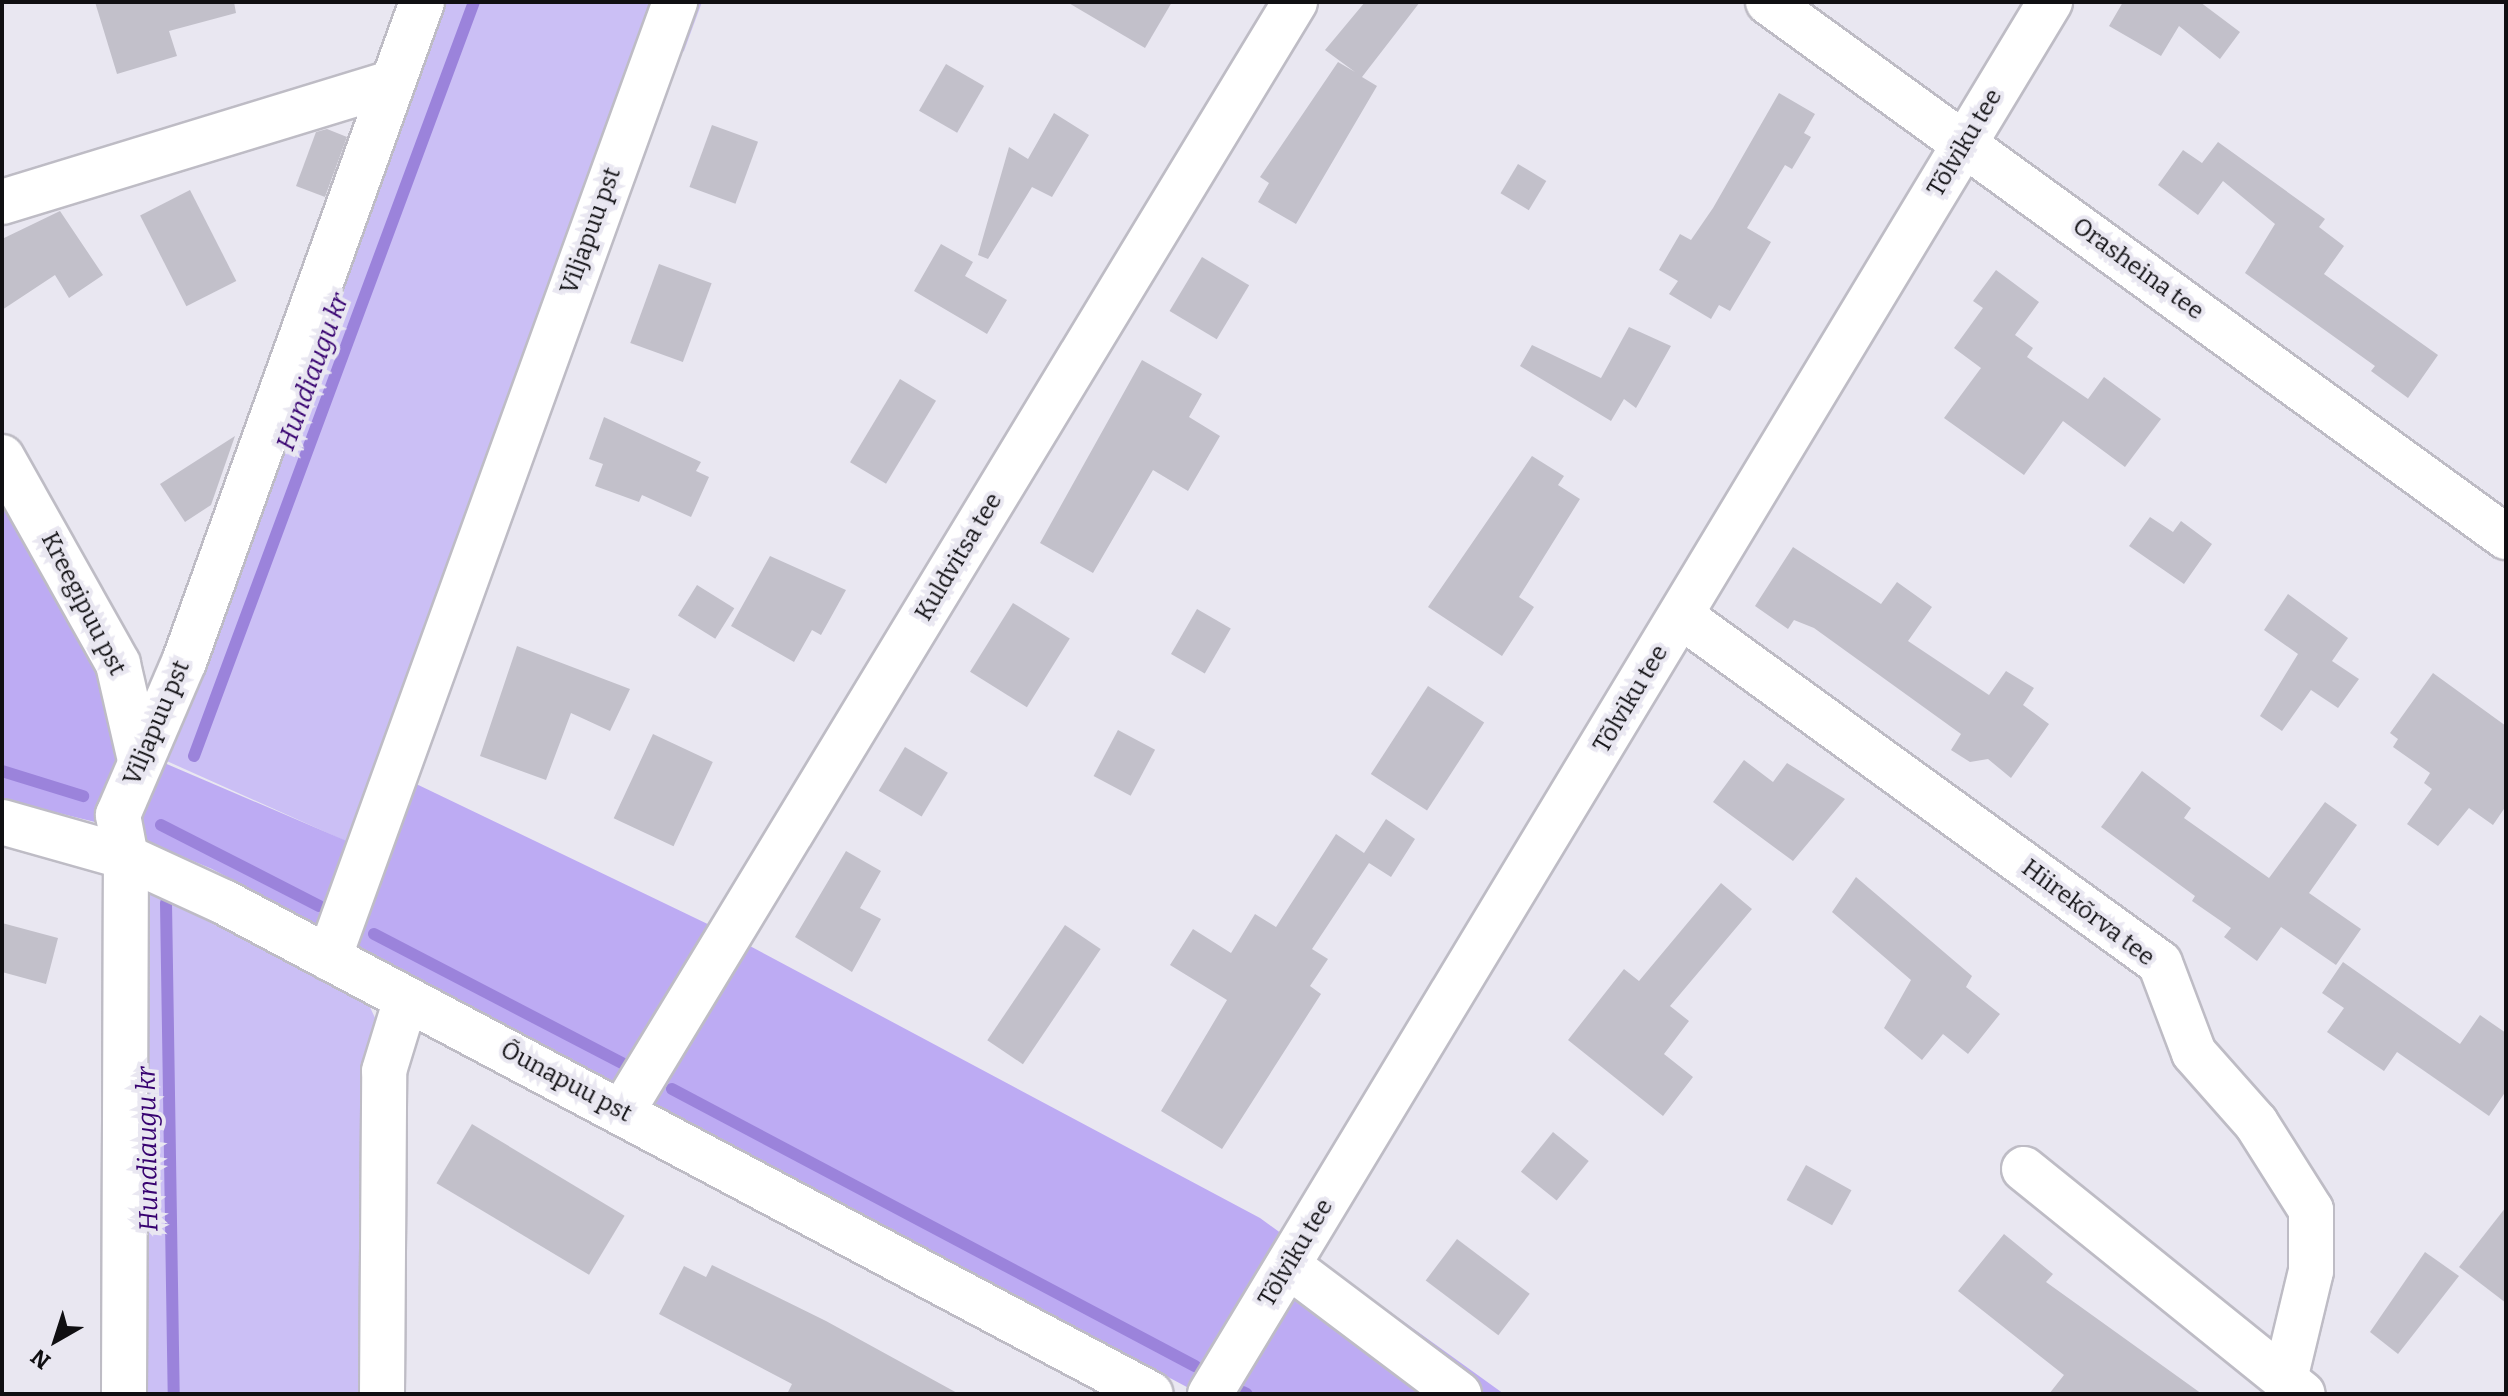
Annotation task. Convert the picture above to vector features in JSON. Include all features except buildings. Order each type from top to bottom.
[{"type":"street","name":"Viljapuu pst","points":[[124,1394],[126,857],[118,815],[184,662],[389,84],[422,2]]},
{"type":"street","name":"Viljapuu pst","points":[[329,958],[675,2]]},
{"type":"street","name":"Kuldvitsa tee","points":[[622,1112],[1295,2]]},
{"type":"street","name":"Orasheina tee","points":[[1768,2],[2506,537]]},
{"type":"street","name":"Tõlviku tee","points":[[1210,1394],[2050,2]]},
{"type":"street","points":[[2,202],[389,84]]},
{"type":"street","name":"Kreegipuu pst","points":[[2,457],[118,664],[140,760]]},
{"type":"street","name":"Hiirekõrva tee","points":[[1681,616],[2160,963],[2194,1053],[2256,1123],[2311,1210],[2311,1271],[2294,1387]]},
{"type":"street","name":"Õunapuu pst","points":[[2,822],[126,857],[329,958],[622,1112],[1124,1388]]},
{"type":"street","points":[[382,1394],[384,1071],[406,999]]},
{"type":"street","name":"Hiirekõrva tee","points":[[2024,1169],[2294,1387]]},
{"type":"street","points":[[1289,1266],[1459,1394]]},
{"type":"shaded area","points":[[440,2],[702,2],[684,51],[633,87],[350,843],[160,758]]},
{"type":"shaded area","points":[[11,503],[106,666],[127,747],[377,854],[410,781],[718,929],[1260,1218],[1504,1394],[1200,1394],[212,869],[107,825],[2,799],[2,513]]},
{"type":"shaded area","points":[[143,888],[368,1003],[376,1020],[369,1067],[369,1394],[141,1394]]},
{"type":"waterway","name":"Hundiaugu kr","points":[[194,756],[474,2]]},
{"type":"waterway","points":[[2,771],[83,796]]},
{"type":"waterway","points":[[161,825],[319,906]]},
{"type":"waterway","name":"Hundiaugu kr","points":[[166,903],[174,1394]]},
{"type":"waterway","points":[[374,934],[622,1063]]},
{"type":"waterway","points":[[672,1089],[1195,1366]]},
{"type":"waterway","points":[[1243,1392],[1247,1394]]}]
